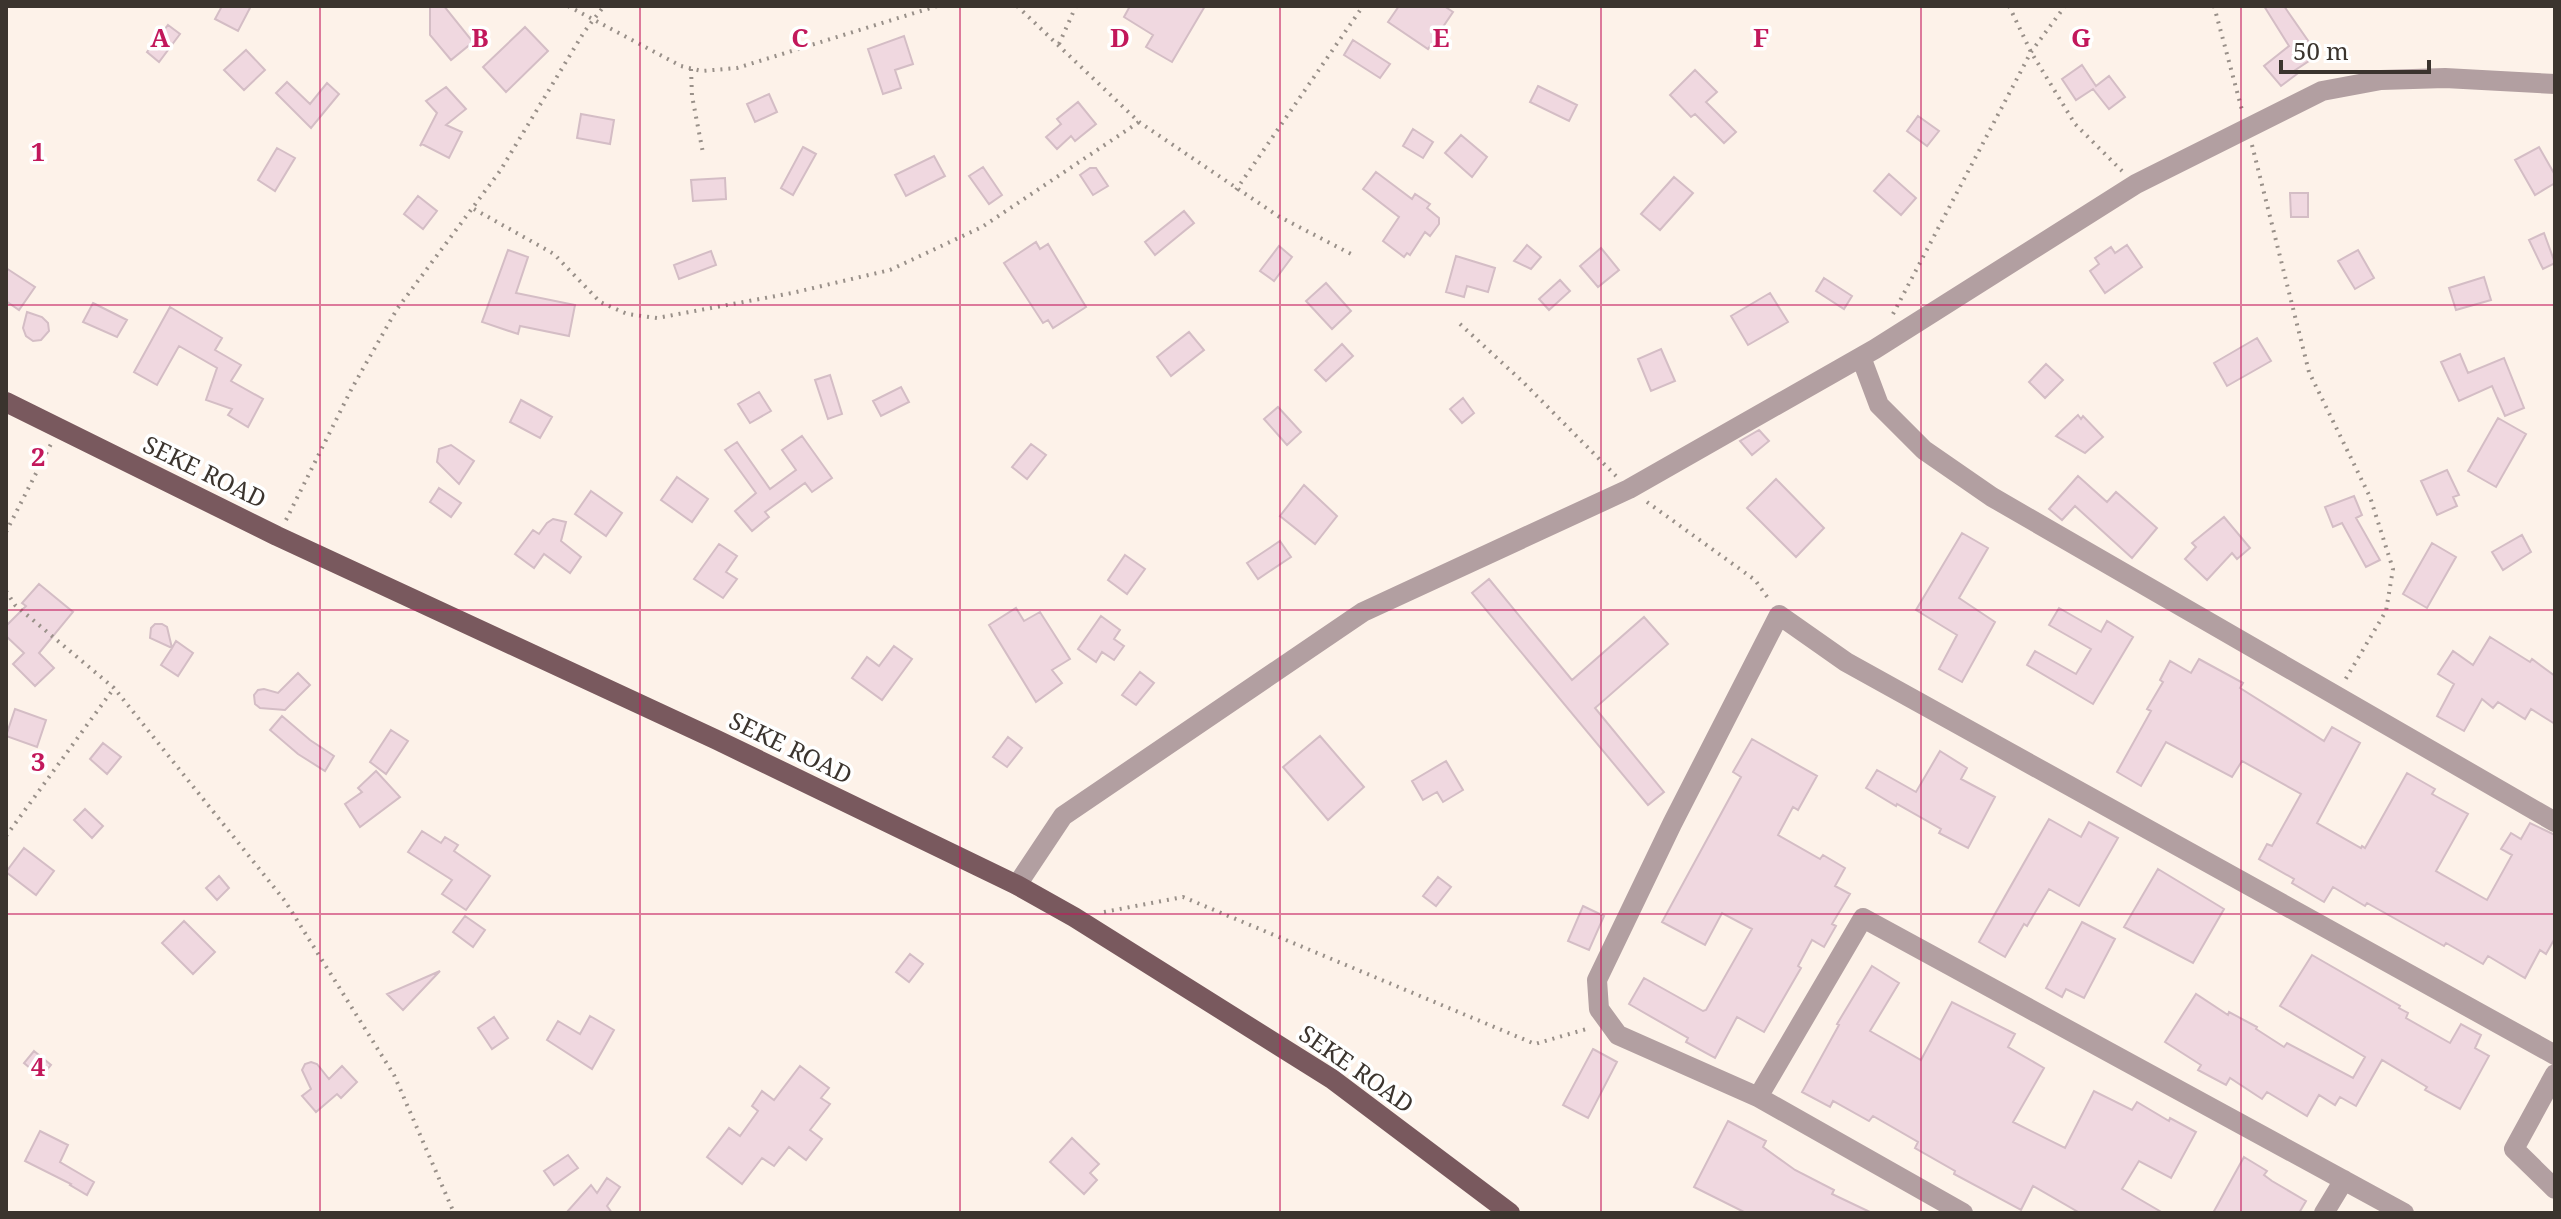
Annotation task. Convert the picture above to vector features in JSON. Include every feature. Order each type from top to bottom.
[{"type":"main road","name":"SEKE ROAD","points":[[6,402],[277,536],[717,740],[1017,885],[1074,917],[1332,1079],[1510,1213]]},
{"type":"street","points":[[1017,885],[1063,816],[1363,612],[1629,489],[1861,357],[2136,184],[2322,91],[2381,80],[2445,78],[2555,84]]},
{"type":"street","points":[[1861,357],[1879,405],[1924,450],[1992,497],[2555,822]]},
{"type":"street","points":[[1963,1213],[1758,1097],[1618,1035],[1599,1009],[1597,980],[1672,824],[1779,615],[1846,662],[2555,1055]]},
{"type":"street","points":[[1758,1097],[1863,918],[2404,1213]]},
{"type":"street","points":[[2555,1074],[2514,1149],[2555,1189]]},
{"type":"street","points":[[2324,1213],[2344,1180]]},
{"type":"path","points":[[568,6],[681,66],[702,71],[737,68],[937,6]]},
{"type":"path","points":[[277,536],[352,388],[397,309],[500,171],[604,6]]},
{"type":"path","points":[[1017,6],[1139,122],[1236,190],[1353,255]]},
{"type":"path","points":[[1059,44],[1076,6]]},
{"type":"path","points":[[1236,190],[1363,6]]},
{"type":"path","points":[[2009,6],[2031,52],[2075,124],[2136,184]]},
{"type":"path","points":[[1890,321],[2031,52],[2065,6]]},
{"type":"path","points":[[2214,6],[2309,372],[2370,497],[2393,569],[2386,611],[2336,696]]},
{"type":"path","points":[[691,69],[692,96],[703,153]]},
{"type":"path","points":[[474,209],[554,254],[600,302],[627,314],[657,318],[805,290],[890,270],[982,227],[1139,122]]},
{"type":"path","points":[[6,532],[60,428]]},
{"type":"path","points":[[6,591],[15,605],[114,688],[285,901],[394,1075],[454,1213]]},
{"type":"path","points":[[6,836],[114,688]]},
{"type":"path","points":[[1074,917],[1183,897],[1535,1044],[1607,1023]]},
{"type":"building","points":[[222,6],[251,6],[238,31],[215,19]]},
{"type":"building","points":[[430,6],[444,6],[473,42],[451,60],[430,35]]},
{"type":"building","points":[[1130,6],[1205,6],[1172,62],[1146,47],[1153,35],[1124,17]]},
{"type":"building","points":[[1399,6],[1444,6],[1453,12],[1428,49],[1388,22]]},
{"type":"building","points":[[2264,6],[2284,6],[2318,55],[2294,71],[2297,74],[2281,86],[2264,66],[2289,46]]},
{"type":"building","points":[[168,25],[180,34],[159,62],[147,52]]},
{"type":"building","points":[[525,27],[548,51],[506,92],[483,67]]},
{"type":"building","points":[[904,36],[913,64],[895,70],[901,88],[883,94],[868,49]]},
{"type":"building","points":[[1353,40],[1390,64],[1380,78],[1344,55]]},
{"type":"building","points":[[246,50],[265,70],[244,90],[224,70]]},
{"type":"building","points":[[2082,65],[2096,86],[2109,76],[2125,97],[2109,109],[2093,89],[2076,100],[2062,79]]},
{"type":"building","points":[[1695,70],[1717,92],[1706,102],[1736,132],[1724,143],[1695,114],[1691,117],[1670,95]]},
{"type":"building","points":[[287,82],[310,104],[327,83],[339,94],[311,128],[276,93]]},
{"type":"building","points":[[1538,86],[1577,105],[1569,121],[1530,102]]},
{"type":"building","points":[[446,87],[466,109],[446,125],[462,132],[449,158],[422,144],[420,146],[437,113],[426,101]]},
{"type":"building","points":[[769,94],[777,112],[755,122],[747,104]]},
{"type":"building","points":[[1078,102],[1096,124],[1075,141],[1071,136],[1057,149],[1046,137],[1061,124],[1057,119]]},
{"type":"building","points":[[581,114],[614,120],[610,144],[577,138]]},
{"type":"building","points":[[1918,116],[1939,131],[1927,146],[1907,131]]},
{"type":"building","points":[[1413,129],[1433,142],[1423,158],[1403,146]]},
{"type":"building","points":[[1461,135],[1487,157],[1472,177],[1445,153]]},
{"type":"building","points":[[803,147],[816,154],[793,195],[781,188]]},
{"type":"building","points":[[2539,147],[2555,175],[2555,183],[2535,195],[2515,160]]},
{"type":"building","points":[[277,148],[295,158],[275,191],[258,180]]},
{"type":"building","points":[[934,156],[945,176],[906,196],[895,175]]},
{"type":"building","points":[[983,167],[1002,195],[989,204],[969,176]]},
{"type":"building","points":[[1090,168],[1096,168],[1108,186],[1093,195],[1080,175]]},
{"type":"building","points":[[1376,172],[1412,199],[1415,194],[1430,204],[1427,208],[1439,218],[1439,224],[1430,236],[1425,232],[1410,255],[1407,253],[1404,257],[1383,241],[1399,217],[1363,189]]},
{"type":"building","points":[[1889,174],[1916,198],[1901,215],[1874,191]]},
{"type":"building","points":[[1674,177],[1693,193],[1660,230],[1641,214]]},
{"type":"building","points":[[725,178],[726,199],[693,201],[691,180]]},
{"type":"building","points":[[2290,193],[2308,193],[2308,217],[2291,217]]},
{"type":"building","points":[[418,196],[437,211],[423,229],[404,214]]},
{"type":"building","points":[[1184,211],[1194,223],[1155,255],[1145,242]]},
{"type":"building","points":[[2544,233],[2555,263],[2543,269],[2529,240]]},
{"type":"building","points":[[1036,242],[1040,249],[1048,244],[1086,307],[1053,328],[1048,320],[1043,323],[1004,263]]},
{"type":"building","points":[[1527,245],[1541,257],[1531,269],[1514,261]]},
{"type":"building","points":[[2127,245],[2142,267],[2105,293],[2090,271],[2099,264],[2095,258],[2111,247],[2115,253]]},
{"type":"building","points":[[1279,246],[1292,257],[1274,281],[1260,271]]},
{"type":"building","points":[[1601,248],[1619,270],[1598,287],[1580,266]]},
{"type":"building","points":[[508,250],[528,257],[516,293],[575,305],[569,336],[520,326],[518,334],[482,322]]},
{"type":"building","points":[[2358,250],[2374,278],[2355,289],[2338,261]]},
{"type":"building","points":[[711,251],[716,265],[679,279],[674,265]]},
{"type":"building","points":[[1456,256],[1495,268],[1488,292],[1467,286],[1464,297],[1446,292]]},
{"type":"building","points":[[6,268],[35,287],[19,310],[6,301]]},
{"type":"building","points":[[2484,277],[2491,300],[2456,310],[2449,288]]},
{"type":"building","points":[[1824,278],[1852,296],[1844,309],[1816,291]]},
{"type":"building","points":[[1560,280],[1570,291],[1549,310],[1539,299]]},
{"type":"building","points":[[1326,283],[1351,311],[1332,329],[1306,301]]},
{"type":"building","points":[[1770,293],[1788,322],[1748,345],[1731,316]]},
{"type":"building","points":[[93,303],[127,320],[117,337],[83,322]]},
{"type":"building","points":[[170,307],[222,338],[215,350],[241,365],[231,381],[263,399],[248,427],[228,415],[232,409],[206,400],[217,368],[179,346],[157,385],[134,372]]},
{"type":"building","points":[[27,312],[42,317],[48,323],[49,331],[41,340],[33,341],[26,336],[23,328]]},
{"type":"building","points":[[1189,332],[1204,350],[1171,376],[1157,357]]},
{"type":"building","points":[[2257,338],[2271,361],[2227,386],[2214,363]]},
{"type":"building","points":[[1342,344],[1353,356],[1326,381],[1315,370]]},
{"type":"building","points":[[1661,349],[1675,381],[1651,391],[1638,359]]},
{"type":"building","points":[[2460,354],[2468,373],[2504,358],[2524,408],[2505,416],[2492,386],[2459,401],[2441,362]]},
{"type":"building","points":[[2046,364],[2063,380],[2045,398],[2029,382]]},
{"type":"building","points":[[830,375],[842,414],[828,419],[815,380]]},
{"type":"building","points":[[901,387],[909,402],[881,416],[873,401]]},
{"type":"building","points":[[759,392],[771,411],[750,423],[738,404]]},
{"type":"building","points":[[1463,398],[1474,413],[1462,423],[1450,409]]},
{"type":"building","points":[[521,400],[552,417],[540,438],[510,422]]},
{"type":"building","points":[[1278,407],[1301,432],[1287,445],[1264,419]]},
{"type":"building","points":[[2078,415],[2081,419],[2083,416],[2103,437],[2085,453],[2056,436]]},
{"type":"building","points":[[2498,418],[2526,434],[2496,487],[2468,471]]},
{"type":"building","points":[[1759,430],[1769,441],[1752,455],[1740,441]]},
{"type":"building","points":[[802,436],[832,478],[812,492],[805,483],[765,512],[769,517],[752,531],[735,511],[756,493],[725,450],[737,442],[770,489],[796,470],[782,450]]},
{"type":"building","points":[[1031,444],[1046,455],[1027,479],[1012,467]]},
{"type":"building","points":[[451,445],[474,461],[459,484],[437,462],[439,449]]},
{"type":"building","points":[[2447,470],[2459,495],[2453,497],[2457,506],[2437,515],[2421,481]]},
{"type":"building","points":[[2078,476],[2107,502],[2116,492],[2157,528],[2132,558],[2075,506],[2062,520],[2049,509]]},
{"type":"building","points":[[677,477],[708,499],[692,522],[661,500]]},
{"type":"building","points":[[1776,479],[1824,528],[1796,557],[1747,508]]},
{"type":"building","points":[[1304,485],[1337,516],[1315,544],[1280,516]]},
{"type":"building","points":[[439,488],[461,503],[451,517],[430,502]]},
{"type":"building","points":[[591,491],[622,513],[606,536],[575,514]]},
{"type":"building","points":[[2354,496],[2362,515],[2356,518],[2380,560],[2366,567],[2342,523],[2333,527],[2325,507]]},
{"type":"building","points":[[2224,517],[2250,548],[2237,559],[2232,553],[2207,580],[2185,559],[2196,547],[2192,543]]},
{"type":"building","points":[[553,519],[566,522],[561,541],[581,557],[570,573],[544,554],[534,568],[515,554],[533,530],[539,534]]},
{"type":"building","points":[[1962,533],[1988,548],[1959,598],[1995,622],[1962,682],[1939,669],[1957,635],[1916,610]]},
{"type":"building","points":[[2522,535],[2531,552],[2503,570],[2492,552]]},
{"type":"building","points":[[1280,541],[1291,557],[1258,579],[1247,563]]},
{"type":"building","points":[[2432,543],[2456,557],[2427,608],[2403,594]]},
{"type":"building","points":[[719,544],[737,556],[726,572],[737,579],[723,598],[694,579]]},
{"type":"building","points":[[1125,555],[1145,569],[1127,594],[1108,580]]},
{"type":"building","points":[[1489,579],[1572,680],[1644,617],[1668,644],[1595,708],[1664,792],[1648,805],[1472,593]]},
{"type":"building","points":[[39,584],[73,612],[39,653],[54,668],[35,686],[13,664],[24,653],[6,636],[6,626],[26,606],[22,603]]},
{"type":"building","points":[[1016,608],[1024,621],[1040,612],[1070,659],[1052,670],[1062,683],[1036,702],[989,625]]},
{"type":"building","points":[[2059,608],[2101,632],[2107,621],[2133,637],[2093,704],[2027,665],[2035,651],[2076,674],[2091,649],[2049,625]]},
{"type":"building","points":[[1101,616],[1120,630],[1114,639],[1124,646],[1114,660],[1102,652],[1096,662],[1078,649]]},
{"type":"building","points":[[155,624],[167,627],[172,648],[150,638],[151,628]]},
{"type":"building","points":[[2490,637],[2530,662],[2532,659],[2555,676],[2555,724],[2531,709],[2525,719],[2498,702],[2493,708],[2482,699],[2464,731],[2437,716],[2454,684],[2438,674],[2453,651],[2473,665]]},
{"type":"building","points":[[176,641],[193,653],[178,676],[161,665]]},
{"type":"building","points":[[894,646],[912,659],[882,700],[852,678],[867,657],[879,666]]},
{"type":"building","points":[[2199,659],[2243,683],[2240,688],[2324,741],[2332,727],[2360,743],[2317,823],[2361,848],[2365,848],[2407,773],[2435,789],[2432,794],[2468,814],[2436,871],[2487,900],[2512,855],[2501,849],[2511,833],[2521,839],[2530,823],[2555,835],[2555,938],[2546,954],[2540,950],[2525,978],[2488,956],[2483,964],[2446,943],[2444,946],[2333,887],[2324,902],[2292,883],[2294,879],[2259,859],[2267,844],[2272,846],[2301,794],[2242,761],[2232,777],[2166,742],[2141,786],[2117,772],[2151,711],[2147,709],[2163,682],[2160,680],[2170,661],[2191,673]]},
{"type":"building","points":[[1140,672],[1154,683],[1136,705],[1122,695]]},
{"type":"building","points":[[298,673],[310,685],[285,710],[260,708],[255,704],[254,695],[258,690],[278,693]]},
{"type":"building","points":[[15,709],[46,720],[37,747],[6,736]]},
{"type":"building","points":[[282,716],[334,756],[325,771],[298,754],[270,730]]},
{"type":"building","points":[[391,730],[408,741],[386,774],[370,762]]},
{"type":"building","points":[[1320,736],[1364,787],[1328,820],[1283,767]]},
{"type":"building","points":[[1008,737],[1022,748],[1007,767],[993,757]]},
{"type":"building","points":[[1752,739],[1817,776],[1798,810],[1793,807],[1778,835],[1820,859],[1823,855],[1845,868],[1835,886],[1850,894],[1832,924],[1836,926],[1824,947],[1812,940],[1798,966],[1801,968],[1764,1032],[1737,1017],[1715,1058],[1686,1042],[1688,1038],[1629,1004],[1644,978],[1706,1010],[1752,929],[1722,913],[1705,945],[1662,922],[1741,777],[1733,772]]},
{"type":"building","points":[[103,743],[121,757],[107,774],[90,759]]},
{"type":"building","points":[[1940,751],[1967,768],[1961,779],[1995,797],[1968,848],[1939,833],[1941,829],[1866,788],[1877,770],[1916,792]]},
{"type":"building","points":[[1446,761],[1463,790],[1443,802],[1437,792],[1423,800],[1412,781]]},
{"type":"building","points":[[376,771],[400,797],[360,827],[345,804],[362,792],[358,788]]},
{"type":"building","points":[[85,809],[103,826],[92,838],[74,820]]},
{"type":"building","points":[[2049,819],[2081,837],[2089,822],[2118,838],[2079,906],[2049,889],[2005,957],[1979,942]]},
{"type":"building","points":[[422,831],[441,843],[445,837],[458,845],[454,851],[490,876],[466,910],[442,894],[452,880],[408,852]]},
{"type":"building","points":[[24,848],[54,871],[36,895],[6,872]]},
{"type":"building","points":[[2158,869],[2224,909],[2193,963],[2124,927]]},
{"type":"building","points":[[219,876],[229,888],[217,900],[206,888]]},
{"type":"building","points":[[1438,877],[1451,887],[1436,906],[1423,896]]},
{"type":"building","points":[[1583,906],[1604,916],[1589,950],[1568,941]]},
{"type":"building","points":[[465,916],[485,930],[473,947],[453,932]]},
{"type":"building","points":[[184,921],[215,952],[193,974],[162,943]]},
{"type":"building","points":[[2082,922],[2115,939],[2084,998],[2066,989],[2062,997],[2046,988]]},
{"type":"building","points":[[910,954],[923,964],[909,982],[896,972]]},
{"type":"building","points":[[2312,955],[2400,1006],[2408,1013],[2406,1018],[2450,1043],[2461,1024],[2481,1035],[2475,1048],[2489,1056],[2460,1109],[2425,1090],[2427,1087],[2382,1060],[2356,1106],[2340,1097],[2335,1105],[2319,1095],[2307,1116],[2267,1092],[2262,1099],[2230,1078],[2226,1085],[2198,1070],[2201,1065],[2165,1042],[2196,994],[2228,1015],[2229,1012],[2257,1027],[2284,1047],[2287,1043],[2353,1078],[2365,1057],[2280,1006]]},
{"type":"building","points":[[1872,966],[1899,983],[1870,1031],[1921,1060],[1952,1002],[2015,1034],[2008,1047],[2044,1068],[2013,1122],[2065,1148],[2094,1091],[2132,1110],[2137,1102],[2169,1121],[2170,1118],[2196,1132],[2171,1178],[2139,1161],[2122,1189],[2163,1213],[2080,1213],[2033,1186],[2021,1210],[1954,1174],[1955,1171],[1915,1148],[1918,1142],[1873,1116],[1869,1121],[1833,1101],[1830,1107],[1802,1092],[1837,1024]]},
{"type":"building","points":[[440,971],[403,1010],[387,994]]},
{"type":"building","points":[[590,1016],[614,1030],[592,1069],[547,1040],[558,1021],[580,1034]]},
{"type":"building","points":[[494,1017],[508,1038],[492,1049],[478,1028]]},
{"type":"building","points":[[1593,1049],[1617,1062],[1588,1118],[1563,1105]]},
{"type":"building","points":[[34,1051],[51,1065],[41,1077],[24,1063]]},
{"type":"building","points":[[305,1064],[317,1064],[329,1079],[342,1066],[357,1082],[341,1098],[337,1094],[316,1112],[302,1096],[311,1089],[302,1070]]},
{"type":"building","points":[[800,1066],[829,1088],[821,1098],[830,1104],[810,1130],[822,1139],[806,1160],[789,1147],[774,1166],[762,1158],[742,1184],[707,1157],[729,1128],[740,1136],[758,1111],[752,1106],[762,1091],[774,1100]]},
{"type":"building","points":[[1728,1121],[1766,1141],[1763,1147],[1795,1170],[1834,1190],[1832,1194],[1872,1213],[1746,1213],[1694,1187]]},
{"type":"building","points":[[40,1131],[68,1145],[60,1162],[94,1182],[87,1195],[25,1161]]},
{"type":"building","points":[[1072,1138],[1099,1164],[1090,1173],[1097,1180],[1084,1194],[1050,1162]]},
{"type":"building","points":[[568,1155],[578,1168],[554,1185],[544,1171]]},
{"type":"building","points":[[2244,1157],[2267,1171],[2264,1175],[2272,1181],[2306,1201],[2299,1213],[2213,1213]]},
{"type":"building","points":[[607,1178],[620,1187],[607,1206],[612,1213],[566,1213],[591,1185],[597,1193]]}]
